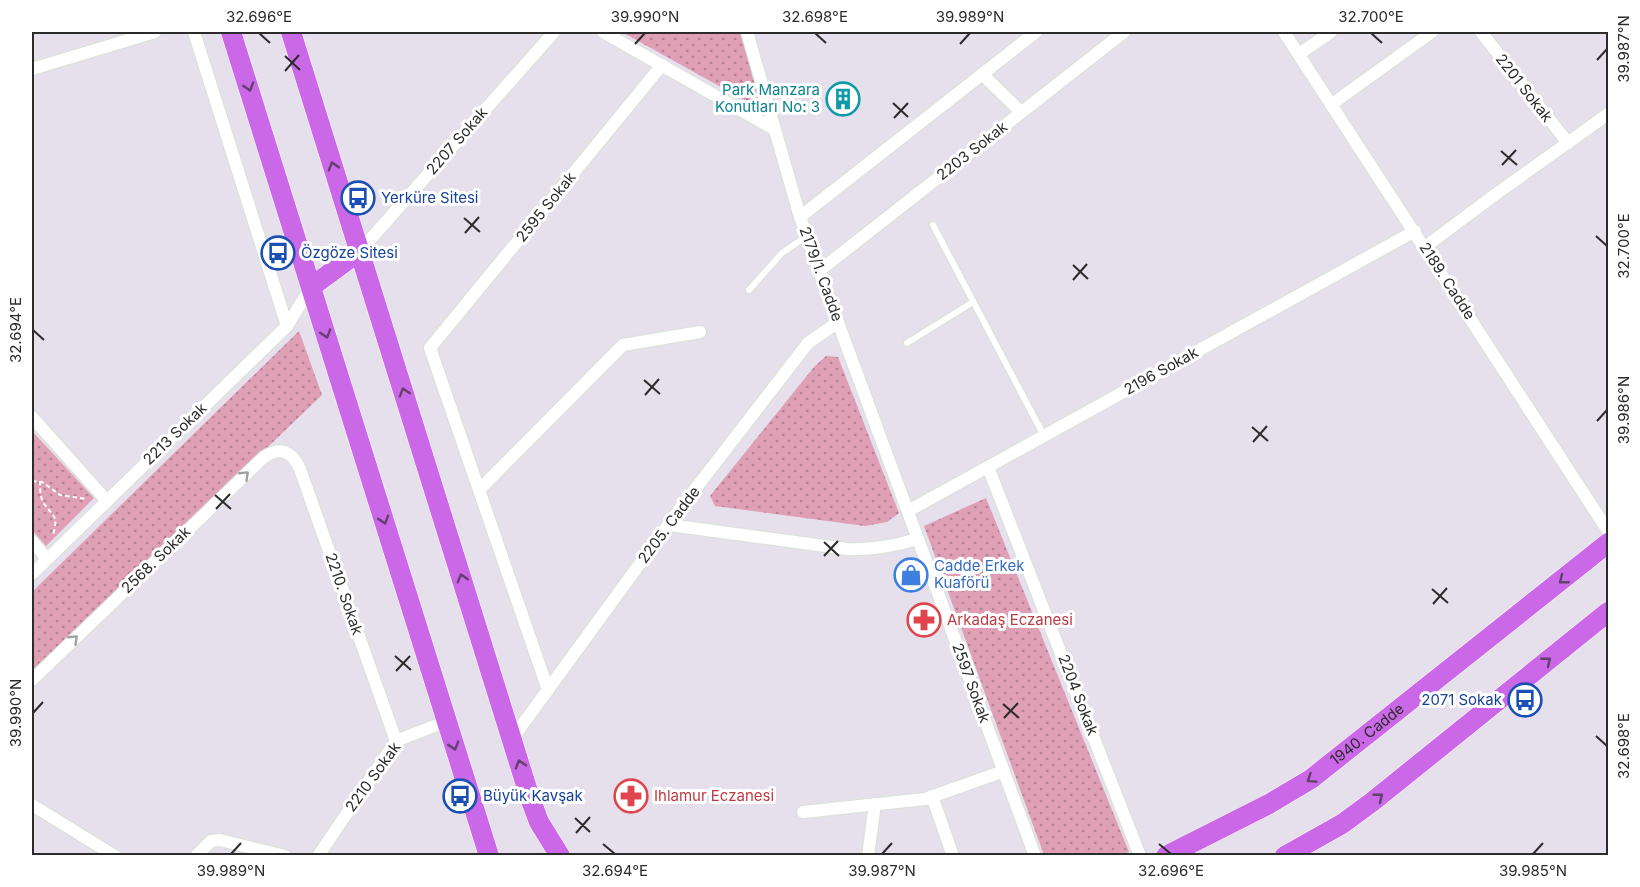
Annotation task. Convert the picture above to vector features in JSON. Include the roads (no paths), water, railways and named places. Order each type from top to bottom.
[{"type":"main road","points":[[231,32],[489,855]]},
{"type":"main road","points":[[291,32],[539,822],[560,855]]},
{"type":"main road","points":[[311,287],[360,251]]},
{"type":"main road","name":"1940. Cadde","points":[[1166,855],[1269,804],[1311,779],[1608,543]]},
{"type":"main road","points":[[1285,855],[1342,824],[1372,802],[1608,612]]},
{"type":"street","points":[[32,69],[155,32]]},
{"type":"street","points":[[194,32],[287,326]]},
{"type":"street","name":"2207 Sokak","points":[[360,251],[554,32]]},
{"type":"street","points":[[603,32],[774,129]]},
{"type":"street","name":"2179/1. Cadde","points":[[747,32],[800,217],[908,511]]},
{"type":"street","points":[[800,217],[1036,32]]},
{"type":"street","name":"2203 Sokak","points":[[819,271],[1124,32]]},
{"type":"street","name":"2189. Cadde","points":[[1284,32],[1608,531]]},
{"type":"street","points":[[1299,54],[1331,32]]},
{"type":"street","points":[[1332,104],[1432,32]]},
{"type":"street","name":"2201 Sokak","points":[[1481,32],[1568,143]]},
{"type":"street","name":"2595 Sokak","points":[[479,490],[430,348],[662,65]]},
{"type":"street","points":[[982,74],[1022,112]]},
{"type":"street","points":[[1425,247],[1608,114]]},
{"type":"street","name":"2196 Sokak","points":[[908,511],[1415,231]]},
{"type":"street","name":"2213 Sokak","points":[[32,574],[287,326],[311,287]]},
{"type":"street","name":"2205. Cadde","points":[[512,739],[669,525],[808,343],[838,322]]},
{"type":"street","points":[[548,690],[479,490],[623,345],[700,332]]},
{"type":"street","points":[[32,417],[107,501]]},
{"type":"street","name":"2568. Sokak","points":[[32,680],[264,457],[270,452],[286,451]]},
{"type":"street","name":"2210. Sokak","points":[[286,451],[292,454],[300,469],[396,741]]},
{"type":"street","name":"2204 Sokak","points":[[988,467],[1140,855]]},
{"type":"street","name":"2597 Sokak","points":[[908,511],[1035,855]]},
{"type":"street","points":[[669,525],[863,550],[894,546],[918,539]]},
{"type":"street","points":[[32,541],[47,559]]},
{"type":"street","name":"2210 Sokak","points":[[318,855],[396,741],[447,722]]},
{"type":"street","points":[[803,812],[932,796],[1004,771]]},
{"type":"street","points":[[932,796],[953,855]]},
{"type":"street","points":[[868,855],[875,804]]},
{"type":"street","points":[[32,805],[114,855]]},
{"type":"street","points":[[196,855],[211,841],[220,840],[285,855]]},
{"type":"lane","points":[[933,225],[1044,436]]},
{"type":"lane","points":[[749,290],[782,253],[807,236]]},
{"type":"lane","points":[[907,343],[973,303]]},
{"type":"place","name":"Park Manzara Konutları No: 3","points":[[843,99]]},
{"type":"place","name":"Yerküre Sitesi","points":[[358,198]]},
{"type":"place","name":"Özgöze Sitesi","points":[[278,253]]},
{"type":"place","name":"Cadde Erkek Kuaförü","points":[[911,575]]},
{"type":"place","name":"Arkadaş Eczanesi","points":[[924,620]]},
{"type":"place","name":"2071 Sokak","points":[[1525,700]]},
{"type":"place","name":"Büyük Kavşak","points":[[460,796]]},
{"type":"place","name":"Ihlamur Eczanesi","points":[[631,796]]}]
